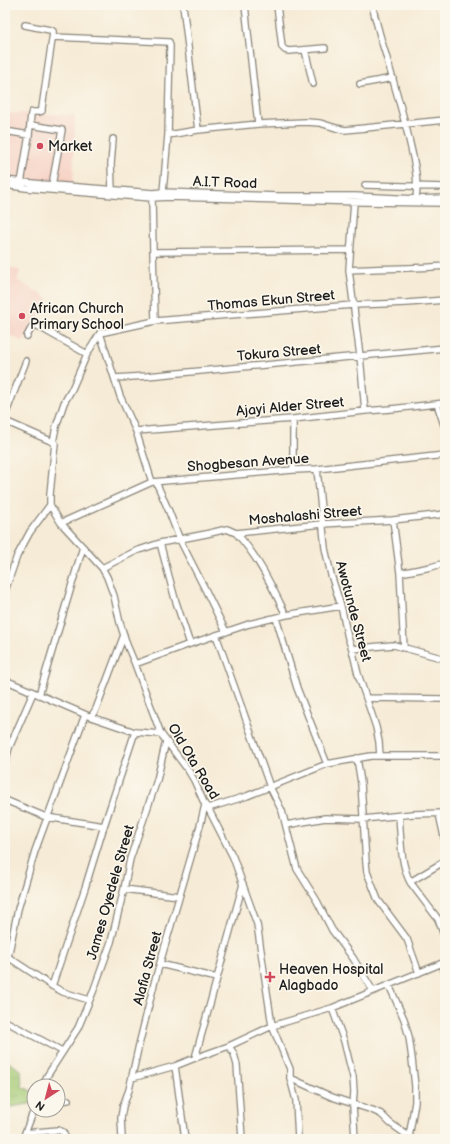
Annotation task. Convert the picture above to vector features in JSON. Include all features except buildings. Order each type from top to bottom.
[{"type":"street","points":[[183,5],[198,130]]},
{"type":"street","points":[[245,5],[258,124]]},
{"type":"street","points":[[277,5],[282,47],[285,50],[325,48]]},
{"type":"street","points":[[372,5],[405,124],[416,172],[418,186],[416,199]]},
{"type":"street","points":[[21,183],[31,114],[32,112],[42,111],[53,37],[53,31],[25,25]]},
{"type":"street","points":[[53,37],[169,42],[168,135],[163,192]]},
{"type":"street","points":[[305,50],[313,84]]},
{"type":"street","points":[[360,84],[392,78]]},
{"type":"street","points":[[168,135],[198,130],[258,124],[306,122],[320,123],[345,130],[445,120]]},
{"type":"street","points":[[30,125],[62,130],[52,185]]},
{"type":"street","points":[[5,131],[29,135]]},
{"type":"street","points":[[112,190],[111,164],[113,139]]},
{"type":"street","name":"A.I.T Road","points":[[5,180],[21,183],[112,190],[152,198],[168,197],[445,203]]},
{"type":"street","name":"A.I.T Road","points":[[5,185],[26,188],[130,194],[163,192],[276,196],[355,196],[416,199],[445,198]]},
{"type":"street","points":[[365,185],[445,187]]},
{"type":"street","points":[[386,185],[386,197]]},
{"type":"street","points":[[152,198],[155,321]]},
{"type":"street","points":[[354,202],[348,270],[360,356],[364,410]]},
{"type":"street","points":[[153,252],[350,250]]},
{"type":"street","points":[[348,270],[445,266]]},
{"type":"street","name":"Thomas Ekun Street","points":[[100,333],[155,321],[353,305],[445,300]]},
{"type":"street","points":[[27,336],[32,325],[36,325],[87,354]]},
{"type":"street","points":[[5,591],[18,556],[30,532],[50,505],[53,442],[56,427],[64,403],[72,389],[87,354],[100,333]]},
{"type":"street","points":[[100,333],[120,396],[136,431],[154,482],[168,509],[180,540],[226,632]]},
{"type":"street","name":"Tokura Street","points":[[115,378],[445,348]]},
{"type":"street","points":[[26,361],[6,413],[5,420],[53,442]]},
{"type":"street","name":"Ajayi Alder Street","points":[[136,431],[293,419],[364,410],[391,409],[445,403]]},
{"type":"street","points":[[437,404],[445,428]]},
{"type":"street","points":[[293,419],[293,470]]},
{"type":"street","name":"Shogbesan Avenue","points":[[61,523],[154,482],[317,469],[445,455]]},
{"type":"street","name":"Awotunde Street","points":[[317,469],[325,548],[358,674],[380,742],[380,756]]},
{"type":"street","name":"Old Ota Road","points":[[50,505],[61,523],[102,568],[112,589],[127,645],[161,734],[188,770],[234,857],[257,924],[272,1026],[290,1069],[290,1078],[296,1100],[298,1139]]},
{"type":"street","name":"Moshalashi Street","points":[[102,568],[136,551],[160,543],[227,529],[236,533],[322,524],[393,520],[445,514]]},
{"type":"street","points":[[393,520],[400,573],[404,648]]},
{"type":"street","points":[[236,533],[244,541],[262,569],[286,615]]},
{"type":"street","points":[[160,543],[175,599],[190,644]]},
{"type":"street","points":[[5,763],[9,748],[36,694],[82,547]]},
{"type":"street","points":[[400,573],[445,563]]},
{"type":"street","points":[[135,664],[250,624],[286,615],[341,606]]},
{"type":"street","points":[[276,618],[297,688],[327,764]]},
{"type":"street","points":[[90,1000],[63,992],[7,956],[18,909],[46,817],[88,716],[96,709],[124,635]]},
{"type":"street","points":[[216,635],[270,787],[282,811],[297,869],[317,901],[332,930],[353,958],[373,991]]},
{"type":"street","points":[[352,649],[388,645],[445,659]]},
{"type":"street","points":[[5,680],[88,716],[135,732],[161,734]]},
{"type":"street","points":[[367,698],[445,699]]},
{"type":"street","points":[[52,986],[135,732]]},
{"type":"street","name":"James Oyedele Street","points":[[46,1078],[78,1028],[111,942],[130,859],[157,780],[166,741]]},
{"type":"street","points":[[207,807],[247,796],[327,764],[371,756],[445,756]]},
{"type":"street","points":[[358,758],[367,872],[381,906],[407,939],[419,973]]},
{"type":"street","points":[[5,800],[46,817],[104,826]]},
{"type":"street","name":"Alafia Street","points":[[122,1139],[121,1118],[123,1106],[129,1090],[138,1049],[179,896],[207,807]]},
{"type":"street","points":[[286,825],[325,818],[363,819],[413,814],[442,814],[445,841]]},
{"type":"street","points":[[399,816],[404,866],[410,882],[438,919],[445,938]]},
{"type":"street","points":[[410,882],[445,861]]},
{"type":"street","points":[[195,1058],[243,884]]},
{"type":"street","points":[[124,889],[179,896]]},
{"type":"street","points":[[132,1078],[175,1066],[229,1046],[272,1026],[332,1008],[444,963],[445,973]]},
{"type":"street","points":[[160,964],[217,978]]},
{"type":"street","points":[[290,1078],[324,1094],[381,1114],[410,1138],[415,1102],[415,1086],[409,1037],[404,1019],[389,985]]},
{"type":"street","points":[[332,1008],[342,1036],[353,1077],[355,1139]]},
{"type":"street","points":[[5,1021],[62,1051]]},
{"type":"street","points":[[229,1046],[234,1054],[237,1066],[242,1139]]},
{"type":"street","points":[[175,1066],[185,1139]]},
{"type":"street","points":[[31,1118],[25,1136],[58,1130],[63,1132],[66,1139]]},
{"type":"shaded area","name":"Market","points":[[5,113],[75,115],[73,187],[5,178]]},
{"type":"shaded area","name":"African Church Primary School","points":[[5,265],[20,271],[17,280],[49,299],[23,342],[7,334],[5,338]]},
{"type":"green space","points":[[5,1060],[21,1070],[22,1087],[26,1089],[26,1104],[5,1108]]},
{"type":"place","name":"Market","points":[[40,146]]},
{"type":"place","name":"African Church Primary School","points":[[22,316]]},
{"type":"place","name":"Heaven Hospital Alagbado","points":[[270,977]]}]
